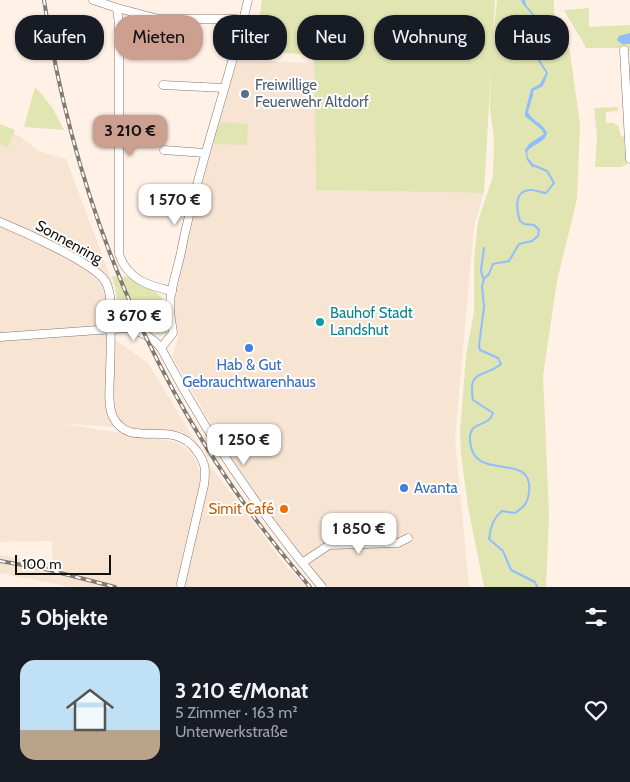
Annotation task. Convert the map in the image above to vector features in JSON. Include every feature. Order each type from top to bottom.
[{"type":"street","points":[[93,0],[159,19],[213,19]]},
{"type":"street","points":[[245,15],[248,0]]},
{"type":"street","points":[[117,8],[119,254],[125,269],[130,274],[160,288],[172,291]]},
{"type":"street","points":[[624,50],[628,86],[630,156]]},
{"type":"street","points":[[161,348],[173,333],[170,311],[172,291],[193,196],[232,60]]},
{"type":"street","points":[[163,85],[224,88]]},
{"type":"street","points":[[164,150],[205,153]]},
{"type":"street","name":"Sonnenring","points":[[0,222],[46,243],[97,272],[106,281],[110,296],[110,410],[115,420],[130,432],[171,434],[186,438],[198,453],[206,470],[181,584]]},
{"type":"street","points":[[0,337],[127,328],[143,333],[161,348],[207,430],[239,480],[322,587]]},
{"type":"street","points":[[302,563],[329,545],[398,543],[408,538]]},
{"type":"shaded area","points":[[237,60],[314,63],[316,190],[484,193],[474,226],[455,438],[469,587],[328,587],[309,566],[246,485],[172,356],[179,335],[172,301],[195,197]]},
{"type":"shaded area","points":[[0,126],[19,136],[39,151],[66,159],[113,284],[115,340],[148,363],[211,467],[286,566],[307,587],[184,587],[208,468],[183,432],[59,423],[176,442],[188,450],[197,462],[202,482],[177,587],[72,587],[0,573],[0,555],[53,564],[52,541],[0,542]]},
{"type":"green space","points":[[262,0],[495,0],[484,193],[316,190],[314,60],[364,60],[364,15],[297,15],[297,54],[287,53],[287,15],[260,15]]},
{"type":"green space","points":[[497,0],[554,0],[555,15],[495,15]]},
{"type":"green space","points":[[589,8],[589,27],[630,25],[630,51],[627,51],[626,48],[586,48],[569,19],[569,15],[564,10]]},
{"type":"green space","points":[[495,20],[495,60],[569,60],[569,49],[580,125],[577,199],[557,281],[543,376],[549,515],[546,587],[484,587],[468,507],[461,455],[460,432],[466,355],[474,312],[474,260],[478,221],[493,176],[494,138],[490,108],[491,59]]},
{"type":"green space","points":[[35,87],[52,107],[64,130],[24,127]]},
{"type":"green space","points":[[617,107],[618,111],[606,112],[606,123],[618,125],[621,136],[624,137],[624,147],[627,149],[627,165],[623,165],[623,167],[595,167],[597,137],[594,108]]},
{"type":"green space","points":[[221,122],[248,124],[247,145],[214,144],[214,134]]},
{"type":"green space","points":[[0,124],[15,130],[8,147],[0,144]]},
{"type":"green space","points":[[112,276],[128,277],[157,293],[162,298],[168,328],[167,333],[123,317]]},
{"type":"water","points":[[521,0],[525,0],[526,5],[534,15],[532,15]]},
{"type":"water","points":[[630,33],[630,44],[622,44],[617,40],[619,36]]},
{"type":"water","points":[[538,60],[540,60],[548,73],[543,86],[533,91],[528,112],[547,133],[544,139],[527,152],[528,158],[534,165],[533,168],[527,160],[525,150],[529,144],[544,134],[542,130],[525,116],[525,113],[531,89],[540,84],[546,73]]},
{"type":"waterway","points":[[533,165],[547,171],[554,183],[546,193],[531,190],[520,194],[517,202],[520,221],[524,224],[534,225],[539,230],[538,236],[532,241],[519,244],[509,261],[493,264],[489,274],[484,279],[482,286],[484,307],[479,346],[480,350],[498,358],[501,364],[475,378],[472,390],[473,400],[493,413],[488,421],[473,429],[470,439],[473,453],[480,461],[490,465],[513,468],[522,472],[528,479],[529,492],[525,504],[515,513],[502,511],[492,524],[489,539],[503,551],[511,570],[535,582],[537,587]]},
{"type":"waterway","points":[[483,278],[481,270],[484,248]]},
{"type":"railway","points":[[44,0],[59,81],[79,160],[104,238],[135,313],[170,385],[211,455],[258,523],[310,587]]},
{"type":"railway","points":[[0,561],[45,569],[115,587]]},
{"type":"place","name":"Freiwillige Feuerwehr Altdorf","points":[[245,94]]},
{"type":"place","name":"Bauhof Stadt Landshut","points":[[320,322]]},
{"type":"place","name":"Hab & Gut Gebrauchtwarenhaus","points":[[249,348]]},
{"type":"place","name":"Avanta","points":[[404,488]]},
{"type":"place","name":"Simit Café","points":[[284,509]]}]
